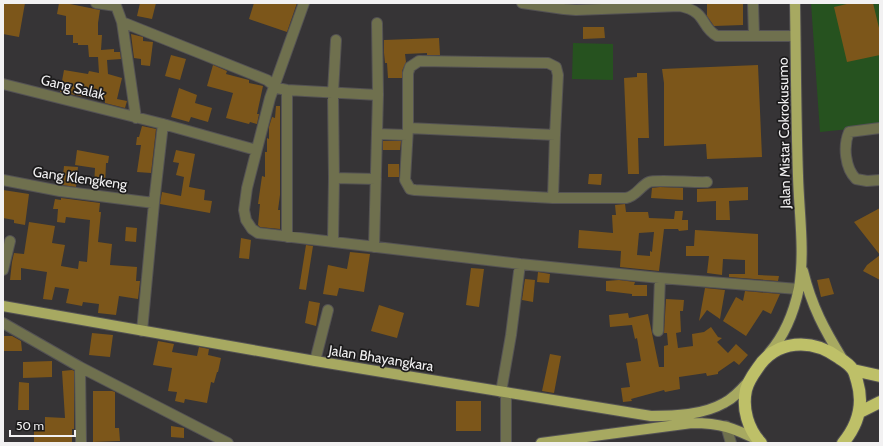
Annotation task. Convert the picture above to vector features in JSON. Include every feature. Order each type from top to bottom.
[{"type":"highway","points":[[761,442],[751,428],[745,414],[744,398],[748,382],[763,359],[778,349],[795,344],[812,345],[829,350],[853,370],[880,376]]},
{"type":"highway","points":[[844,443],[854,430],[860,412],[861,400],[859,386],[853,370]]},
{"type":"highway","points":[[860,412],[880,402]]},
{"type":"main road","name":"Jalan Mistar Cokrokusumo","points":[[795,3],[798,177],[802,263],[809,293],[815,310],[843,361]]},
{"type":"main road","name":"Jalan Mistar Cokrokusumo","points":[[763,359],[777,344],[787,326],[798,289],[802,263]]},
{"type":"main road","name":"Jalan Bhayangkara","points":[[3,306],[315,361],[651,416],[671,416],[706,410],[724,403],[735,395],[748,382]]},
{"type":"main road","points":[[635,414],[636,430]]},
{"type":"main road","points":[[541,443],[692,423],[707,423],[726,426],[739,430],[761,442]]},
{"type":"street","points":[[96,3],[115,4],[122,22],[136,118]]},
{"type":"street","points":[[304,3],[274,85],[247,188],[244,210],[246,222],[258,233],[520,264],[660,278],[798,289]]},
{"type":"street","points":[[522,3],[552,5],[576,10],[680,6],[689,8],[701,16],[713,34],[717,36],[796,36]]},
{"type":"street","points":[[753,3],[754,36]]},
{"type":"street","points":[[122,22],[267,80],[277,88],[286,90],[378,95]]},
{"type":"street","points":[[374,247],[378,95],[377,23]]},
{"type":"street","points":[[333,242],[333,92],[336,40]]},
{"type":"street","points":[[553,198],[558,75],[556,67],[548,63],[419,61],[410,67],[408,73],[408,131],[405,180],[410,189],[422,191],[553,198],[626,198],[636,195],[642,187],[650,181],[707,182]]},
{"type":"street","name":"Gang Salak","points":[[3,84],[163,124],[256,150]]},
{"type":"street","points":[[286,90],[287,237]]},
{"type":"street","points":[[142,331],[163,124]]},
{"type":"street","points":[[880,128],[849,132],[846,138],[849,169],[856,179],[867,181],[880,180]]},
{"type":"street","points":[[377,134],[408,131],[555,134]]},
{"type":"street","points":[[334,178],[376,179]]},
{"type":"street","name":"Gang Klengkeng","points":[[3,180],[60,191],[154,203]]},
{"type":"street","points":[[3,270],[10,241]]},
{"type":"street","points":[[506,443],[504,393],[520,264]]},
{"type":"street","points":[[658,331],[660,278]]},
{"type":"street","points":[[21,309],[8,312],[6,316],[6,325],[80,367],[228,443]]},
{"type":"street","points":[[315,361],[328,310]]},
{"type":"street","points":[[80,367],[81,443]]},
{"type":"street","points":[[726,426],[731,443]]},
{"type":"green space","points":[[811,3],[880,3],[880,126],[820,132]]},
{"type":"green space","points":[[573,43],[613,44],[613,80],[572,79]]},
{"type":"building","points":[[3,3],[25,3],[19,37],[3,34]]},
{"type":"building","points":[[59,3],[100,10],[98,35],[102,35],[101,50],[114,49],[114,52],[120,52],[121,59],[107,60],[108,74],[122,78],[117,99],[127,101],[125,108],[105,103],[105,101],[60,92],[64,70],[88,74],[89,71],[99,73],[98,57],[89,57],[88,45],[78,45],[78,43],[73,43],[73,35],[66,35],[66,16],[57,14]]},
{"type":"building","points":[[140,3],[156,3],[152,19],[137,16]]},
{"type":"building","points":[[254,3],[297,3],[287,32],[249,19]]},
{"type":"building","points":[[707,3],[743,3],[743,25],[714,26],[707,16]]},
{"type":"building","points":[[851,3],[873,3],[880,32],[880,55],[847,62],[834,7]]},
{"type":"building","points":[[583,27],[604,27],[605,38],[583,39]]},
{"type":"building","points":[[131,34],[143,37],[143,41],[153,42],[150,66],[141,65],[141,59],[134,58]]},
{"type":"building","points":[[439,38],[440,55],[427,55],[427,53],[405,54],[406,62],[402,71],[402,78],[388,78],[387,63],[385,63],[384,40]]},
{"type":"building","points":[[171,55],[186,59],[180,80],[165,76]]},
{"type":"building","points":[[213,65],[227,71],[226,74],[249,80],[249,83],[263,86],[257,114],[259,114],[257,124],[250,122],[249,124],[226,118],[233,93],[207,86]]},
{"type":"building","points":[[758,65],[762,157],[707,159],[706,144],[664,146],[664,83],[662,69]]},
{"type":"building","points":[[637,73],[647,73],[649,138],[638,138],[639,174],[628,174],[624,78],[637,77]]},
{"type":"building","points":[[179,88],[197,95],[195,103],[212,108],[208,122],[191,117],[189,122],[171,117]]},
{"type":"building","points":[[276,106],[280,106],[280,195],[278,210],[280,210],[280,229],[260,227],[258,225],[260,204],[258,204],[262,176],[265,177],[265,152],[267,152],[267,138],[269,139],[269,127],[272,117],[275,118]]},
{"type":"building","points":[[142,126],[156,129],[151,173],[137,172],[141,145],[136,145],[137,137],[139,137]]},
{"type":"building","points":[[383,141],[401,141],[400,150],[383,150]]},
{"type":"building","points":[[77,150],[109,156],[108,163],[106,163],[105,187],[94,186],[95,168],[75,165]]},
{"type":"building","points":[[176,150],[195,154],[189,187],[205,190],[204,200],[212,201],[210,213],[160,204],[162,192],[181,196],[184,177],[176,175],[179,163],[173,162]]},
{"type":"building","points":[[388,164],[399,164],[399,177],[388,177]]},
{"type":"building","points":[[64,166],[78,167],[76,187],[62,185]]},
{"type":"building","points":[[589,174],[602,174],[601,185],[588,184]]},
{"type":"building","points":[[748,187],[748,200],[729,201],[730,220],[716,220],[716,201],[697,202],[697,189]]},
{"type":"building","points":[[652,188],[683,188],[683,200],[651,198]]},
{"type":"building","points":[[3,190],[29,194],[25,225],[14,223],[14,220],[3,218]]},
{"type":"building","points":[[61,198],[100,203],[99,212],[101,212],[98,242],[112,244],[110,265],[137,267],[136,281],[140,281],[138,299],[119,296],[116,315],[98,313],[99,304],[83,302],[82,306],[66,303],[69,289],[55,287],[52,300],[43,299],[47,272],[21,268],[21,280],[10,280],[14,253],[24,254],[29,222],[55,226],[52,243],[65,245],[61,266],[78,269],[79,261],[87,262],[90,220],[66,217],[65,223],[57,222],[58,209],[53,209],[55,199],[61,200]]},
{"type":"building","points":[[625,204],[626,212],[648,212],[649,218],[674,219],[675,211],[683,211],[682,220],[688,220],[688,230],[679,231],[678,229],[664,229],[659,271],[620,267],[621,251],[578,248],[579,230],[613,233],[612,215],[616,215],[615,205]],"holes":[[[654,232],[652,252],[650,251],[650,256],[637,255],[639,233]]]},
{"type":"building","points":[[880,208],[880,255],[854,222]]},
{"type":"building","points":[[126,227],[137,228],[136,242],[125,241]]},
{"type":"building","points":[[695,230],[758,234],[758,275],[779,276],[778,281],[729,277],[729,274],[745,274],[745,260],[723,259],[722,275],[707,273],[709,256],[686,256],[686,246],[694,246]]},
{"type":"building","points":[[241,238],[251,240],[249,259],[239,258]]},
{"type":"building","points":[[306,245],[313,246],[306,290],[299,289]]},
{"type":"building","points":[[350,252],[370,254],[364,292],[339,288],[337,296],[323,294],[328,265],[347,269]]},
{"type":"building","points":[[880,255],[880,280],[863,271],[867,265]]},
{"type":"building","points":[[471,268],[484,269],[479,307],[466,305]]},
{"type":"building","points":[[538,272],[550,274],[549,283],[537,282]]},
{"type":"building","points":[[829,278],[834,294],[821,297],[817,280]]},
{"type":"building","points":[[525,279],[535,280],[533,302],[522,300]]},
{"type":"building","points":[[619,280],[635,282],[634,285],[647,285],[647,296],[632,296],[632,294],[606,291],[606,281]]},
{"type":"building","points":[[705,288],[725,290],[720,319],[707,310],[699,321]]},
{"type":"building","points":[[745,291],[780,294],[771,314],[763,310],[746,336],[723,321],[736,297],[743,301]]},
{"type":"building","points":[[666,299],[684,300],[683,311],[680,311],[681,332],[676,333],[678,348],[693,346],[692,334],[704,332],[711,327],[718,337],[722,338],[717,342],[728,353],[736,344],[748,355],[739,365],[734,361],[718,372],[718,374],[707,376],[706,373],[679,377],[680,389],[665,392],[664,390],[631,399],[632,401],[623,402],[621,388],[630,387],[626,363],[641,361],[637,338],[635,339],[632,325],[610,327],[609,315],[628,313],[629,318],[648,314],[659,367],[664,367],[664,346],[668,345],[667,333],[664,333]]},
{"type":"building","points":[[309,301],[320,303],[316,326],[305,323]]},
{"type":"building","points":[[379,305],[404,313],[397,338],[371,331]]},
{"type":"building","points":[[92,333],[113,335],[110,357],[89,355]]},
{"type":"building","points":[[3,336],[12,336],[21,341],[22,351],[3,351]]},
{"type":"building","points":[[158,341],[174,344],[172,352],[197,356],[199,347],[209,349],[208,355],[221,358],[214,383],[211,382],[207,403],[185,399],[184,403],[175,401],[177,392],[168,391],[172,368],[153,365]]},
{"type":"building","points":[[550,354],[561,356],[554,393],[542,391]]},
{"type":"building","points":[[52,361],[52,377],[23,378],[23,362]]},
{"type":"building","points":[[62,371],[74,371],[74,429],[72,429],[72,443],[34,443],[34,426],[45,427],[45,417],[65,418]]},
{"type":"building","points":[[19,382],[29,383],[29,410],[18,410]]},
{"type":"building","points":[[93,391],[115,392],[115,428],[119,428],[120,441],[93,442]]},
{"type":"building","points":[[456,401],[481,401],[481,431],[456,431]]},
{"type":"building","points":[[171,426],[184,428],[184,438],[171,437]]}]
